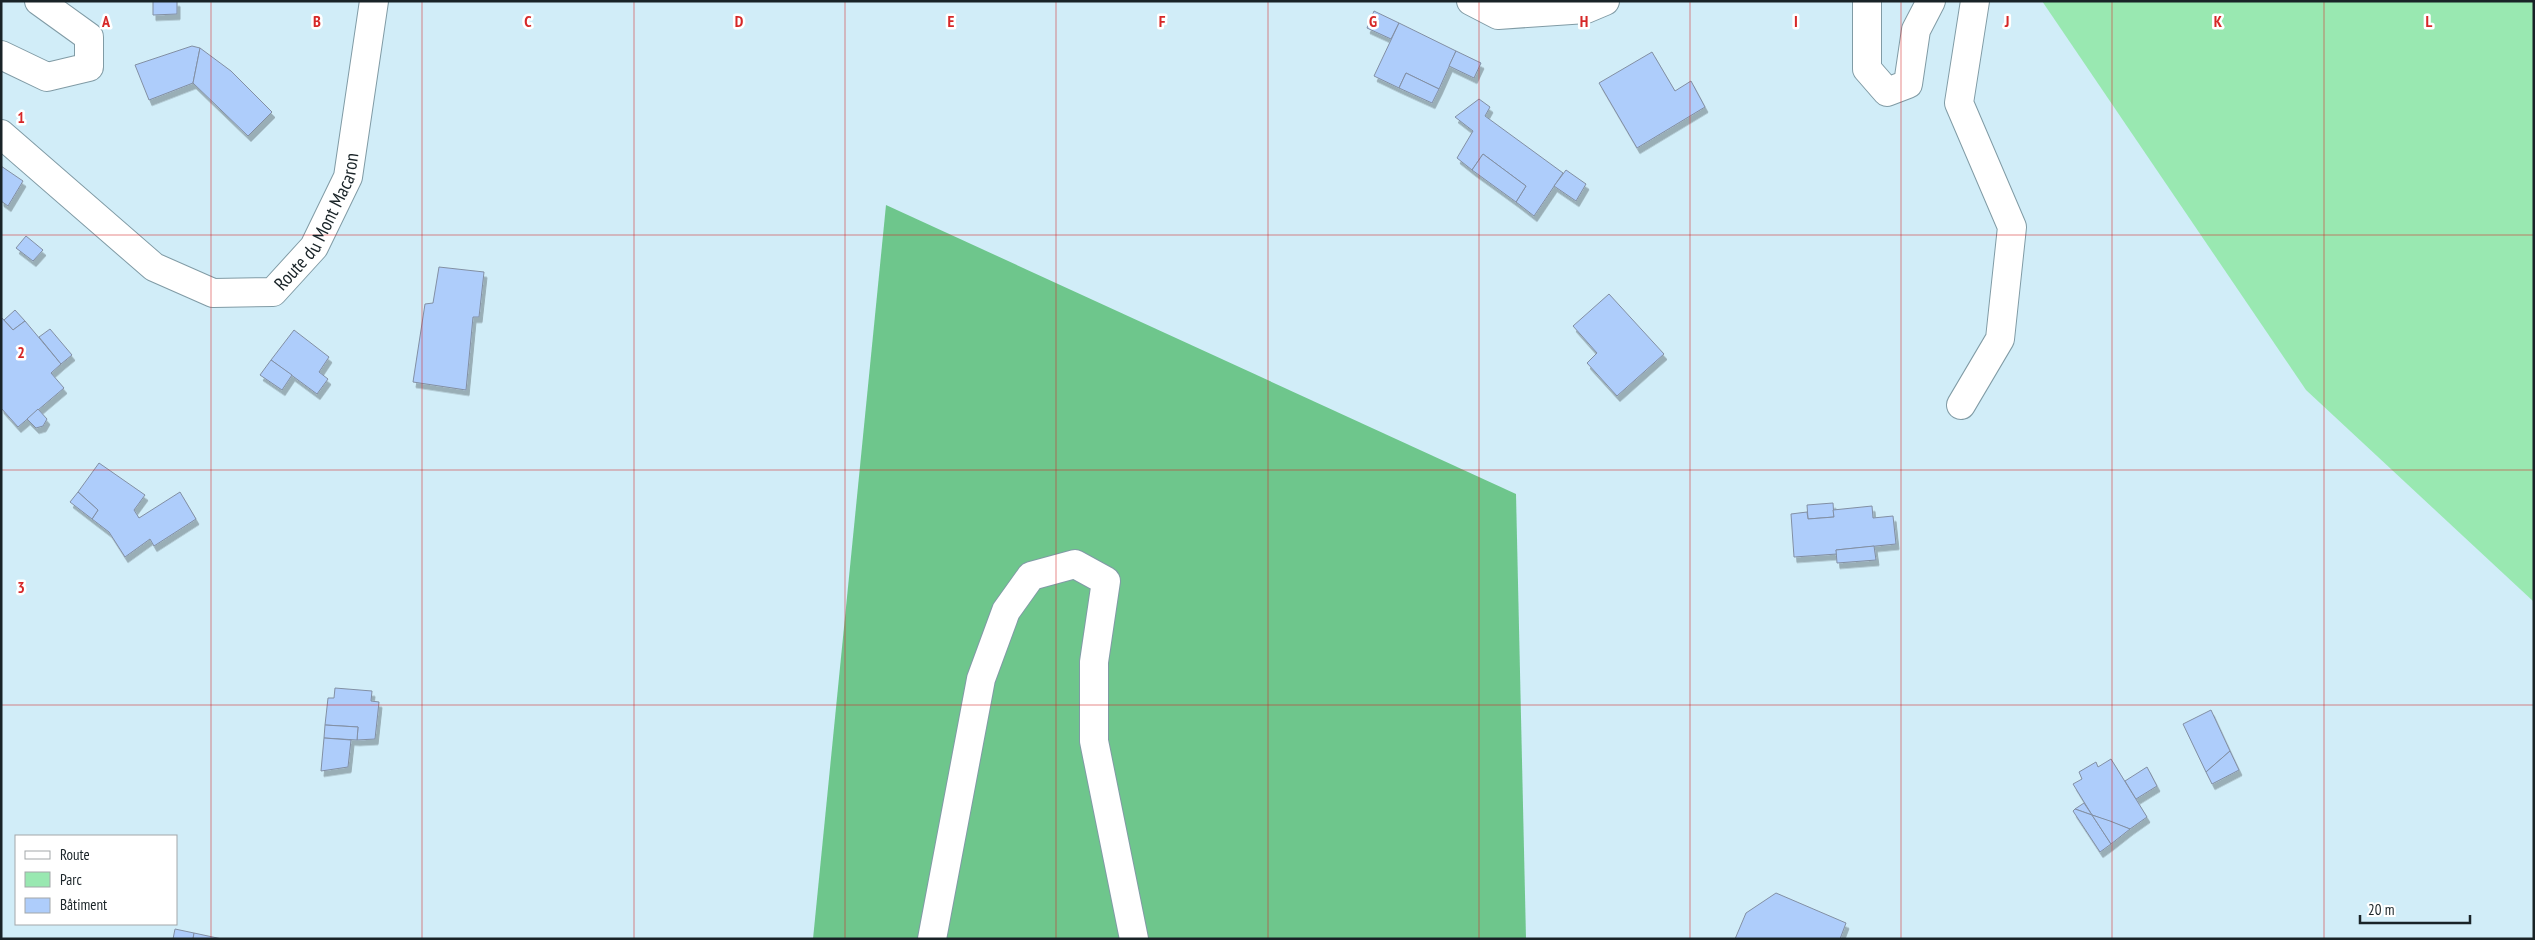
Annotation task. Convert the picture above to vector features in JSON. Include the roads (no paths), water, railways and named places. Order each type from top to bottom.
[{"type":"street","points":[[1,54],[47,77],[89,67],[89,37],[39,1]]},
{"type":"street","name":"Route du Mont Macaron","points":[[1,134],[154,266],[213,293],[273,292],[314,247],[348,177],[374,1]]},
{"type":"street","points":[[1470,1],[1498,15],[1586,9],[1604,1]]},
{"type":"street","points":[[1868,1],[1867,69],[1887,92],[1908,84],[1916,30],[1930,1]]},
{"type":"street","points":[[1961,404],[2000,339],[2012,227],[1959,103],[1975,1]]},
{"type":"street","points":[[932,939],[981,679],[1006,611],[1031,576],[1075,564],[1106,581],[1094,662],[1094,741],[1134,939]]}]
